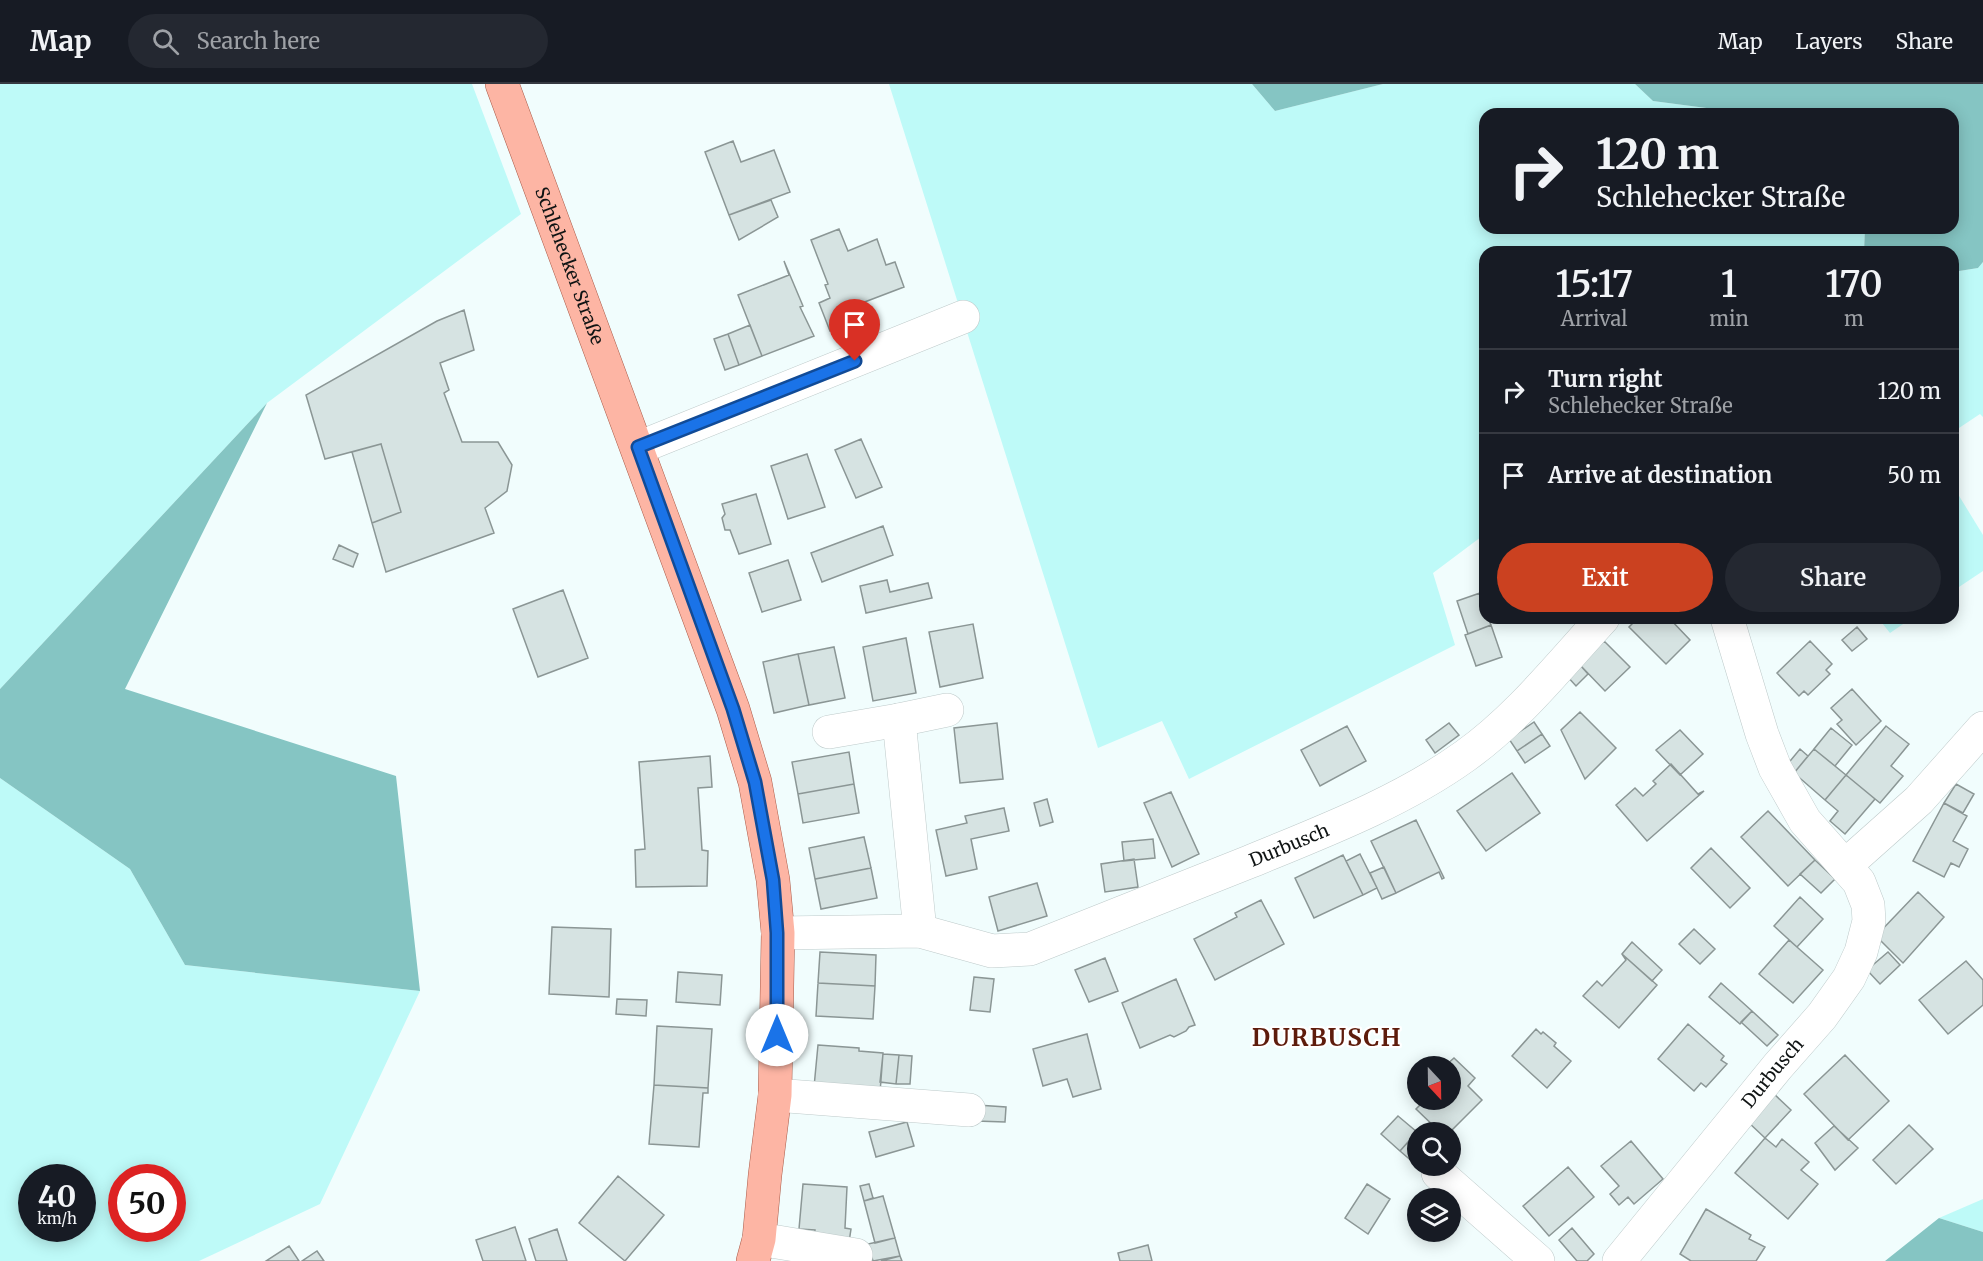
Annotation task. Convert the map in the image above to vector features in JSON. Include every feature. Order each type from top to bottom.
[{"type":"main road","name":"Schlehecker Straße","points":[[502,84],[733,709],[755,782],[773,880],[777,933],[775,1095],[756,1250]]},
{"type":"street","points":[[638,447],[963,318]]},
{"type":"street","name":"Durbusch","points":[[777,933],[920,931],[993,951],[1030,950],[1335,828],[1425,782],[1464,757],[1519,711],[1598,624]]},
{"type":"street","name":"Durbusch","points":[[1619,1261],[1778,1066],[1822,1016],[1849,978],[1861,952],[1869,921],[1868,905],[1859,882],[1805,821],[1775,768],[1762,734],[1729,624]]},
{"type":"street","points":[[829,732],[947,710]]},
{"type":"street","points":[[898,720],[920,931]]},
{"type":"street","points":[[1846,865],[1919,800],[1983,728]]},
{"type":"street","points":[[775,1095],[969,1110]]},
{"type":"street","points":[[1441,1176],[1538,1261]]},
{"type":"street","name":"Schlehecker Straße","points":[[756,1250],[856,1255]]},
{"type":"shaded area","points":[[0,84],[472,84],[521,214],[267,403],[0,689]]},
{"type":"shaded area","points":[[889,84],[1252,84],[1275,111],[1383,84],[1635,84],[1653,101],[1706,108],[1479,108],[1479,234],[1865,234],[1864,246],[1479,246],[1479,538],[1433,573],[1455,645],[1189,779],[1162,721],[1098,748]]},
{"type":"shaded area","points":[[1252,84],[1383,84],[1275,111]]},
{"type":"shaded area","points":[[1635,84],[1983,84],[1983,262],[1978,268],[1959,271],[1959,246],[1864,246],[1865,234],[1959,234],[1959,108],[1706,108],[1653,101]]},
{"type":"shaded area","points":[[1983,262],[1983,417],[1980,414],[1959,428],[1959,271],[1978,268]]},
{"type":"shaded area","points":[[267,403],[125,689],[396,776],[420,991],[185,965],[130,869],[0,778],[0,689]]},
{"type":"shaded area","points":[[1959,496],[1983,535],[1983,571],[1959,587]]},
{"type":"shaded area","points":[[1883,624],[1903,624],[1890,633]]},
{"type":"shaded area","points":[[0,778],[130,869],[185,965],[420,991],[320,1204],[199,1261],[0,1261]]},
{"type":"shaded area","points":[[1983,1199],[1983,1232],[1939,1218]]},
{"type":"shaded area","points":[[1939,1218],[1983,1232],[1983,1261],[1885,1261]]},
{"type":"building","points":[[733,141],[741,162],[774,150],[790,192],[729,215],[705,152]]},
{"type":"building","points":[[771,200],[778,217],[739,240],[729,215]]},
{"type":"building","points":[[839,229],[848,251],[877,239],[886,265],[895,262],[904,287],[862,303],[867,316],[830,331],[819,303],[830,298],[825,285],[828,284],[811,240]]},
{"type":"building","points":[[784,261],[803,306],[800,307],[814,336],[762,356],[738,295],[789,275]]},
{"type":"building","points":[[464,310],[474,350],[440,363],[449,390],[444,393],[462,442],[498,442],[512,465],[507,491],[485,508],[494,533],[386,572],[372,523],[401,512],[381,444],[325,459],[306,395],[437,321]]},
{"type":"building","points":[[750,325],[762,356],[739,365],[728,334]]},
{"type":"building","points":[[728,334],[739,365],[725,370],[714,339]]},
{"type":"building","points":[[861,439],[882,487],[856,498],[835,450]]},
{"type":"building","points":[[381,444],[401,512],[372,523],[352,452]]},
{"type":"building","points":[[807,454],[825,507],[788,519],[771,466]]},
{"type":"building","points":[[756,494],[771,544],[739,554],[730,530],[725,530],[722,518],[725,514],[722,504]]},
{"type":"building","points":[[883,526],[893,555],[822,582],[811,553]]},
{"type":"building","points":[[339,545],[358,554],[353,567],[333,559]]},
{"type":"building","points":[[788,560],[801,600],[762,612],[749,573]]},
{"type":"building","points":[[887,580],[890,592],[928,583],[932,598],[866,613],[860,586]]},
{"type":"building","points":[[563,590],[588,658],[538,677],[513,609]]},
{"type":"building","points":[[1479,593],[1479,624],[1491,625],[1468,634],[1457,601]]},
{"type":"building","points":[[973,624],[983,678],[940,687],[929,632]]},
{"type":"building","points":[[1632,624],[1675,624],[1690,640],[1666,664],[1629,627]]},
{"type":"building","points":[[1491,625],[1502,657],[1476,666],[1465,635]]},
{"type":"building","points":[[1857,627],[1867,639],[1852,651],[1842,640]]},
{"type":"building","points":[[906,638],[916,693],[873,701],[863,647]]},
{"type":"building","points":[[1604,641],[1630,667],[1605,691],[1580,665]]},
{"type":"building","points":[[1810,641],[1832,664],[1826,670],[1830,674],[1808,695],[1804,691],[1799,696],[1777,673]]},
{"type":"building","points":[[834,647],[845,698],[809,705],[798,654]]},
{"type":"building","points":[[798,654],[809,705],[774,713],[763,662]]},
{"type":"building","points":[[1580,665],[1588,674],[1576,686],[1567,676]]},
{"type":"building","points":[[1852,689],[1881,721],[1856,745],[1837,724],[1842,720],[1831,708]]},
{"type":"building","points":[[1580,712],[1616,748],[1585,779],[1561,730]]},
{"type":"building","points":[[1534,722],[1542,734],[1517,751],[1509,739]]},
{"type":"building","points":[[997,723],[1003,779],[960,783],[954,728]]},
{"type":"building","points":[[1449,723],[1459,735],[1435,753],[1426,740]]},
{"type":"building","points":[[1347,726],[1366,761],[1320,786],[1301,750]]},
{"type":"building","points":[[1886,726],[1909,744],[1891,766],[1903,776],[1880,803],[1846,775]]},
{"type":"building","points":[[1831,728],[1852,745],[1835,766],[1814,749]]},
{"type":"building","points":[[1680,730],[1703,754],[1680,775],[1656,750]]},
{"type":"building","points":[[1542,734],[1550,746],[1525,763],[1517,751]]},
{"type":"building","points":[[1800,749],[1808,756],[1794,773],[1786,766]]},
{"type":"building","points":[[1814,749],[1846,775],[1825,800],[1794,773]]},
{"type":"building","points":[[849,752],[854,784],[798,794],[792,762]]},
{"type":"building","points":[[710,756],[712,787],[698,788],[702,850],[708,851],[707,886],[636,887],[635,850],[645,849],[639,762]]},
{"type":"building","points":[[1671,764],[1698,794],[1704,791],[1647,841],[1616,805],[1635,788],[1643,796],[1656,784],[1653,781]]},
{"type":"building","points":[[1512,773],[1540,813],[1486,851],[1457,811]]},
{"type":"building","points":[[1846,775],[1875,799],[1845,834],[1830,821],[1838,811],[1825,800]]},
{"type":"building","points":[[854,784],[859,813],[803,823],[798,794]]},
{"type":"building","points":[[1956,784],[1974,794],[1963,813],[1944,803]]},
{"type":"building","points":[[1171,792],[1199,854],[1172,867],[1144,803]]},
{"type":"building","points":[[1047,799],[1053,822],[1040,826],[1034,803]]},
{"type":"building","points":[[1944,803],[1967,816],[1953,841],[1968,849],[1959,867],[1951,863],[1944,877],[1913,861]]},
{"type":"building","points":[[1004,808],[1009,831],[971,839],[977,869],[946,876],[936,830],[967,823],[965,816]]},
{"type":"building","points":[[1768,811],[1815,860],[1788,886],[1741,837]]},
{"type":"building","points":[[1416,820],[1444,878],[1442,879],[1439,872],[1396,893],[1371,841]]},
{"type":"building","points":[[864,837],[871,868],[815,879],[809,848]]},
{"type":"building","points":[[1153,839],[1155,858],[1124,861],[1122,842]]},
{"type":"building","points":[[1711,848],[1750,888],[1730,908],[1691,868]]},
{"type":"building","points":[[1360,854],[1377,888],[1363,895],[1346,861]]},
{"type":"building","points":[[1343,855],[1363,895],[1314,918],[1295,878]]},
{"type":"building","points":[[1134,859],[1138,887],[1105,892],[1101,864]]},
{"type":"building","points":[[1815,860],[1835,879],[1821,893],[1800,874]]},
{"type":"building","points":[[1384,867],[1396,893],[1382,899],[1370,873]]},
{"type":"building","points":[[871,868],[877,898],[821,909],[815,879]]},
{"type":"building","points":[[1037,883],[1047,916],[998,931],[989,897]]},
{"type":"building","points":[[1918,892],[1944,917],[1903,963],[1876,936]]},
{"type":"building","points":[[1800,897],[1823,919],[1797,947],[1774,926]]},
{"type":"building","points":[[1261,900],[1284,944],[1215,980],[1194,939],[1237,917],[1235,913]]},
{"type":"building","points":[[552,927],[611,929],[609,997],[549,994]]},
{"type":"building","points":[[1694,929],[1715,949],[1700,964],[1679,944]]},
{"type":"building","points":[[1789,940],[1823,970],[1793,1003],[1759,974]]},
{"type":"building","points":[[1632,942],[1662,970],[1652,981],[1622,954]]},
{"type":"building","points":[[820,952],[876,955],[875,986],[818,983]]},
{"type":"building","points":[[1888,952],[1900,965],[1880,984],[1867,970]]},
{"type":"building","points":[[1622,954],[1657,985],[1619,1028],[1583,996],[1597,981],[1602,986],[1626,960]]},
{"type":"building","points":[[1105,958],[1118,991],[1089,1002],[1075,970]]},
{"type":"building","points":[[1966,961],[1983,980],[1983,1005],[1948,1034],[1919,1000]]},
{"type":"building","points":[[678,972],[722,975],[720,1005],[676,1002]]},
{"type":"building","points":[[974,977],[994,979],[990,1012],[970,1010]]},
{"type":"building","points":[[1176,979],[1195,1025],[1174,1037],[1170,1035],[1140,1048],[1122,1003]]},
{"type":"building","points":[[818,983],[875,986],[873,1019],[816,1016]]},
{"type":"building","points":[[1721,983],[1752,1011],[1740,1024],[1709,997]]},
{"type":"building","points":[[617,999],[647,1000],[646,1016],[616,1014]]},
{"type":"building","points":[[1752,1011],[1778,1035],[1767,1046],[1741,1022]]},
{"type":"building","points":[[1688,1024],[1724,1056],[1721,1060],[1727,1064],[1706,1087],[1701,1083],[1694,1091],[1658,1059]]},
{"type":"building","points":[[657,1026],[712,1029],[708,1088],[654,1085]]},
{"type":"building","points":[[1536,1029],[1556,1043],[1554,1046],[1571,1061],[1547,1088],[1512,1056]]},
{"type":"building","points":[[1087,1034],[1101,1089],[1073,1097],[1067,1079],[1043,1086],[1033,1049]]},
{"type":"building","points":[[818,1045],[859,1048],[859,1051],[883,1053],[880,1093],[814,1087]]},
{"type":"building","points":[[883,1054],[899,1055],[896,1084],[880,1082]]},
{"type":"building","points":[[899,1055],[912,1056],[910,1084],[896,1084]]},
{"type":"building","points":[[1845,1055],[1889,1101],[1848,1140],[1804,1094]]},
{"type":"building","points":[[1461,1065],[1475,1078],[1468,1086],[1482,1100],[1460,1122],[1430,1122],[1417,1110],[1461,1110]]},
{"type":"building","points":[[654,1085],[708,1088],[708,1093],[703,1093],[699,1147],[649,1144]]},
{"type":"building","points":[[1773,1093],[1791,1110],[1765,1138],[1747,1121]]},
{"type":"building","points":[[977,1105],[1006,1107],[1005,1122],[976,1121]]},
{"type":"building","points":[[1398,1116],[1407,1124],[1407,1143],[1400,1151],[1381,1134]]},
{"type":"building","points":[[907,1122],[914,1146],[876,1157],[869,1132]]},
{"type":"building","points":[[1909,1125],[1933,1149],[1896,1184],[1873,1160]]},
{"type":"building","points":[[1834,1126],[1858,1148],[1835,1170],[1815,1143]]},
{"type":"building","points":[[1765,1138],[1776,1147],[1782,1139],[1809,1162],[1801,1170],[1818,1184],[1788,1219],[1735,1173]]},
{"type":"building","points":[[1631,1141],[1663,1179],[1634,1204],[1628,1197],[1619,1205],[1610,1194],[1619,1186],[1601,1166]]},
{"type":"building","points":[[1407,1143],[1407,1157],[1400,1151]]},
{"type":"building","points":[[1568,1167],[1594,1197],[1549,1236],[1523,1206]]},
{"type":"building","points":[[618,1176],[664,1215],[625,1261],[579,1223]]},
{"type":"building","points":[[803,1184],[847,1187],[845,1228],[851,1229],[849,1242],[814,1241],[815,1230],[799,1229]]},
{"type":"building","points":[[869,1184],[873,1198],[864,1201],[860,1186]]},
{"type":"building","points":[[1367,1184],[1390,1199],[1368,1234],[1345,1218]]},
{"type":"building","points":[[883,1196],[895,1238],[875,1243],[864,1201]]},
{"type":"building","points":[[1706,1209],[1751,1235],[1749,1239],[1765,1247],[1756,1261],[1691,1261],[1680,1254]]},
{"type":"building","points":[[515,1227],[526,1261],[483,1261],[476,1240]]},
{"type":"building","points":[[1572,1228],[1594,1254],[1587,1261],[1577,1261],[1559,1240]]},
{"type":"building","points":[[557,1229],[567,1261],[536,1261],[529,1239]]},
{"type":"building","points":[[895,1238],[900,1256],[873,1261],[868,1244]]},
{"type":"building","points":[[1148,1245],[1152,1261],[1120,1261],[1118,1253]]},
{"type":"building","points":[[289,1246],[299,1261],[266,1261]]},
{"type":"building","points":[[317,1251],[324,1261],[302,1261]]},
{"type":"building","points":[[900,1256],[902,1261],[881,1261]]},
{"type":"district","name":"DURBUSCH","points":[[1327,1038]]},
{"type":"route","points":[[777,1035],[777,933],[773,880],[755,782],[733,709],[638,447],[855,361]]}]
